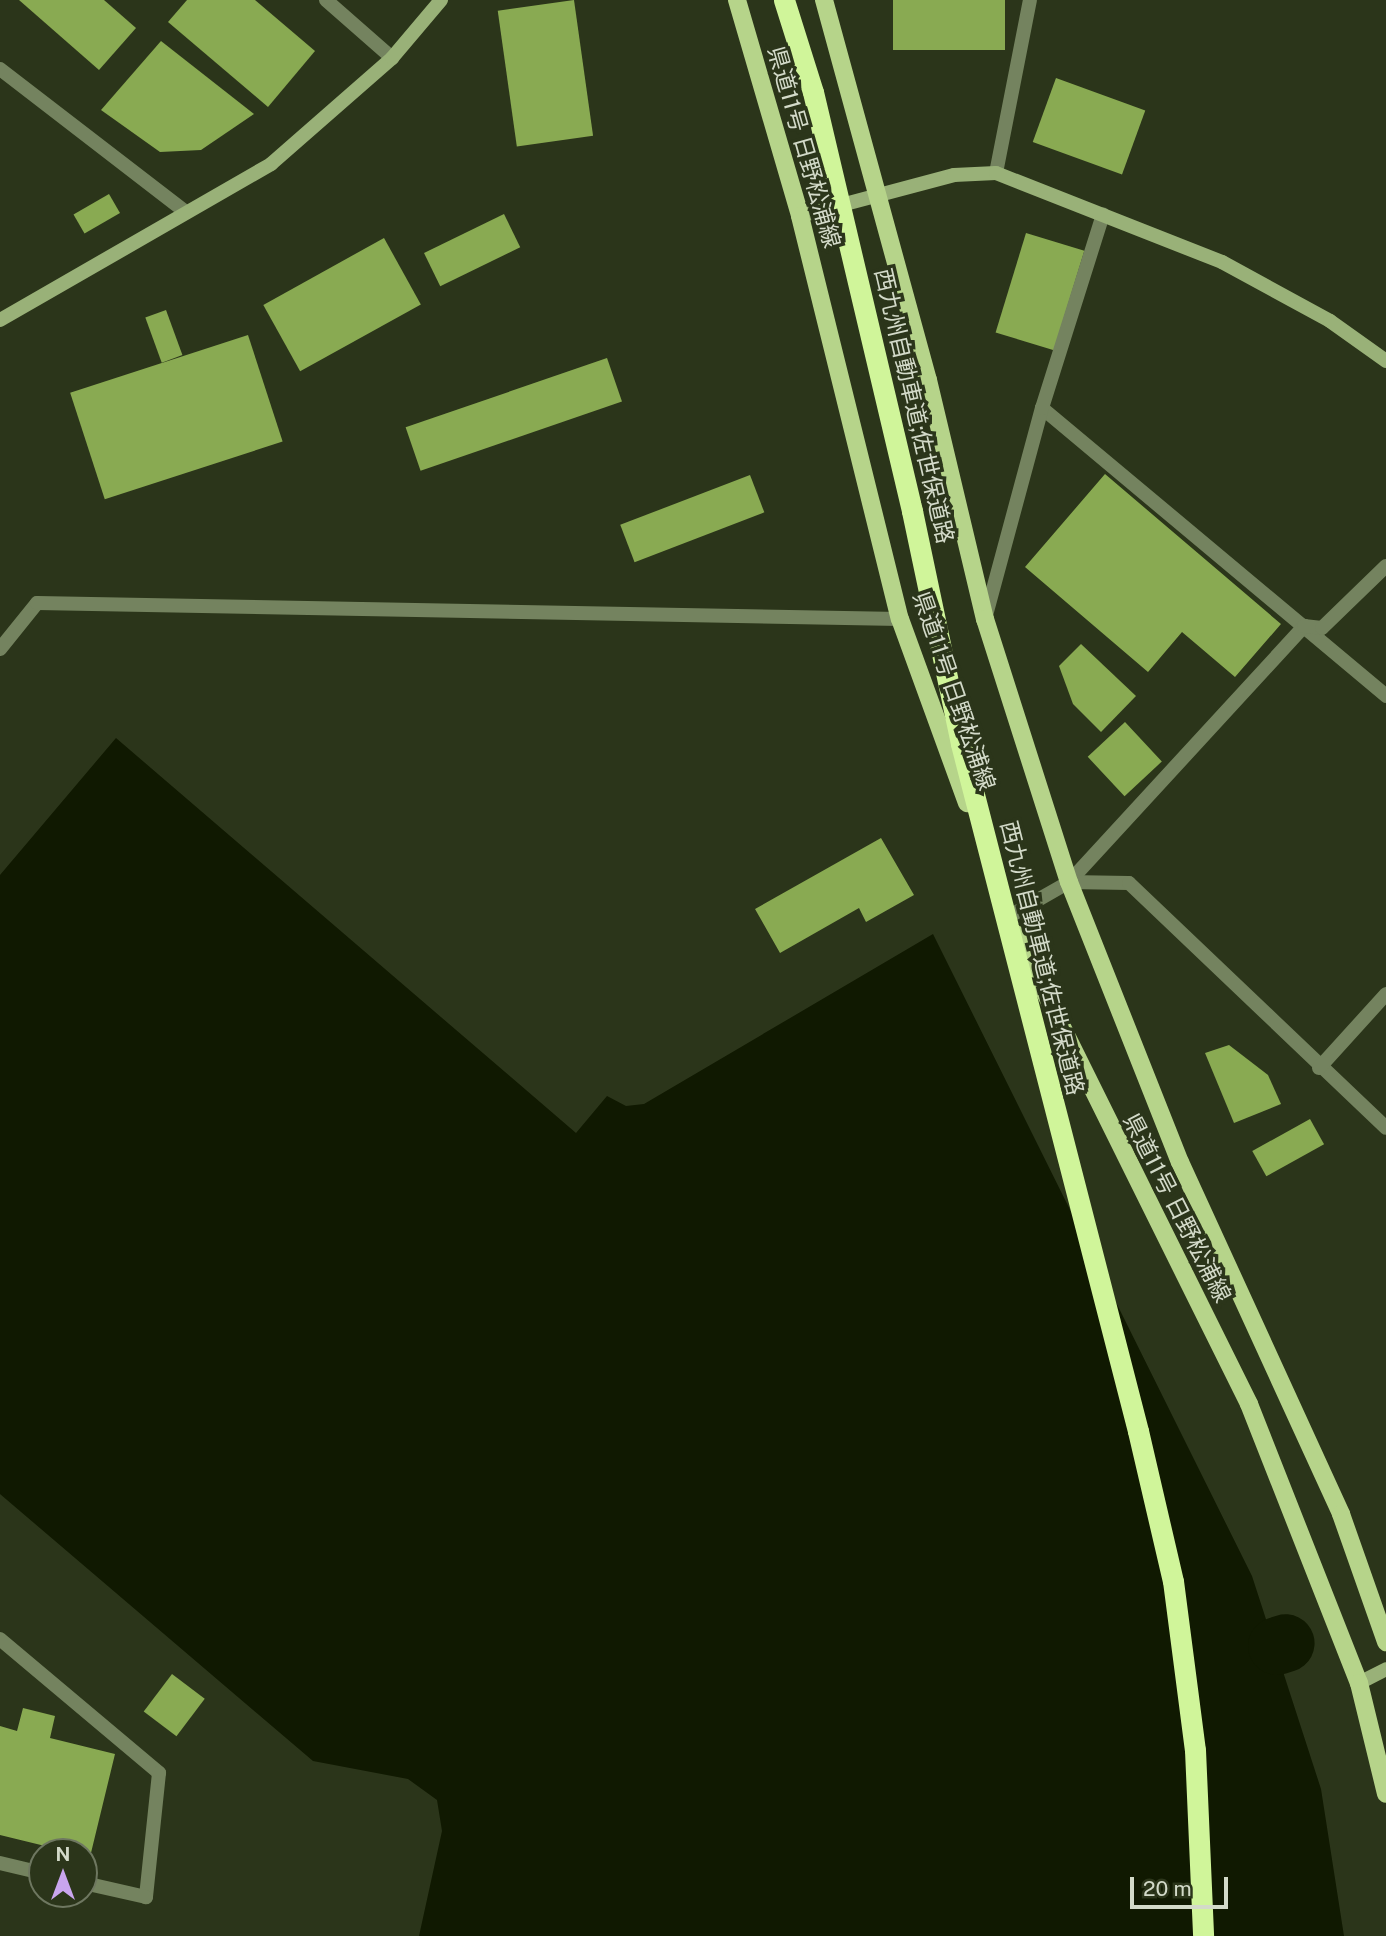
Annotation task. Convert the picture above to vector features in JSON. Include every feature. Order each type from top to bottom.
[{"type":"highway","name":"西九州自動車道;佐世保道路","points":[[784,0],[813,92],[912,511],[961,744],[1138,1430],[1173,1581],[1195,1749],[1203,1936]]},
{"type":"main road","name":"県道11号 日野松浦線","points":[[737,0],[800,216],[900,620],[1008,918],[1249,1404],[1360,1683],[1386,1794]]},
{"type":"main road","name":"県道11号 日野松浦線","points":[[824,0],[928,380],[985,620],[1069,883],[1180,1162],[1341,1514],[1386,1642]]},
{"type":"street","points":[[326,0],[392,58]]},
{"type":"street","points":[[0,320],[271,164],[392,58],[440,0]]},
{"type":"street","points":[[996,173],[1030,0]]},
{"type":"street","points":[[0,69],[186,212]]},
{"type":"street","points":[[800,216],[954,175],[996,173],[1222,262],[1331,321],[1386,361]]},
{"type":"street","points":[[985,620],[1042,408],[1103,214]]},
{"type":"street","points":[[1042,408],[1386,696]]},
{"type":"street","points":[[1304,626],[1322,628],[1386,566]]},
{"type":"street","points":[[0,649],[37,603],[900,620]]},
{"type":"street","points":[[1008,918],[1069,883],[1304,626]]},
{"type":"street","points":[[1069,883],[1129,883],[1319,1068],[1386,1128]]},
{"type":"street","points":[[1319,1068],[1386,994]]},
{"type":"street","points":[[0,1639],[159,1773],[146,1897],[98,1886]]},
{"type":"street","points":[[1360,1683],[1386,1669]]},
{"type":"street","points":[[0,1863],[28,1870]]},
{"type":"shaded area","points":[[116,738],[576,1133],[607,1096],[626,1106],[644,1104],[933,934],[1252,1576],[1321,1789],[1344,1936],[419,1936],[442,1831],[437,1800],[408,1779],[313,1761],[0,1494],[0,875]]},
{"type":"building","points":[[19,0],[104,0],[136,28],[99,70]]},
{"type":"building","points":[[187,0],[255,0],[315,51],[268,107],[168,22]]},
{"type":"building","points":[[574,0],[593,136],[517,146],[498,11]]},
{"type":"building","points":[[893,0],[1005,0],[1005,50],[893,50]]},
{"type":"building","points":[[161,41],[254,114],[201,150],[160,152],[101,110]]},
{"type":"building","points":[[1056,78],[1145,110],[1122,174],[1033,142]]},
{"type":"building","points":[[109,194],[120,213],[84,234],[73,214]]},
{"type":"building","points":[[504,214],[520,247],[440,286],[424,253]]},
{"type":"building","points":[[1026,233],[1084,251],[1054,350],[996,332]]},
{"type":"building","points":[[384,238],[421,304],[300,371],[263,305]]},
{"type":"building","points":[[166,310],[182,355],[162,363],[145,318]]},
{"type":"building","points":[[248,335],[283,442],[105,499],[70,393]]},
{"type":"building","points":[[607,358],[622,401],[421,471],[406,427]]},
{"type":"building","points":[[1105,474],[1281,624],[1235,677],[1182,632],[1148,672],[1025,567]]},
{"type":"building","points":[[750,475],[764,512],[635,562],[620,525]]},
{"type":"building","points":[[1081,644],[1136,696],[1101,732],[1073,704],[1059,666]]},
{"type":"building","points":[[1125,722],[1162,761],[1125,796],[1088,757]]},
{"type":"building","points":[[881,838],[914,895],[866,922],[859,908],[780,953],[755,909]]},
{"type":"building","points":[[1229,1045],[1268,1075],[1281,1104],[1234,1123],[1205,1053]]},
{"type":"building","points":[[1310,1119],[1324,1144],[1266,1176],[1252,1151]]},
{"type":"building","points":[[172,1674],[205,1699],[176,1736],[144,1712]]},
{"type":"building","points":[[23,1708],[55,1716],[50,1738],[115,1754],[95,1838],[28,1838],[28,1842],[0,1835],[0,1726],[17,1731]]},
{"type":"waterway","points":[[1277,1646],[1286,1643]]}]
